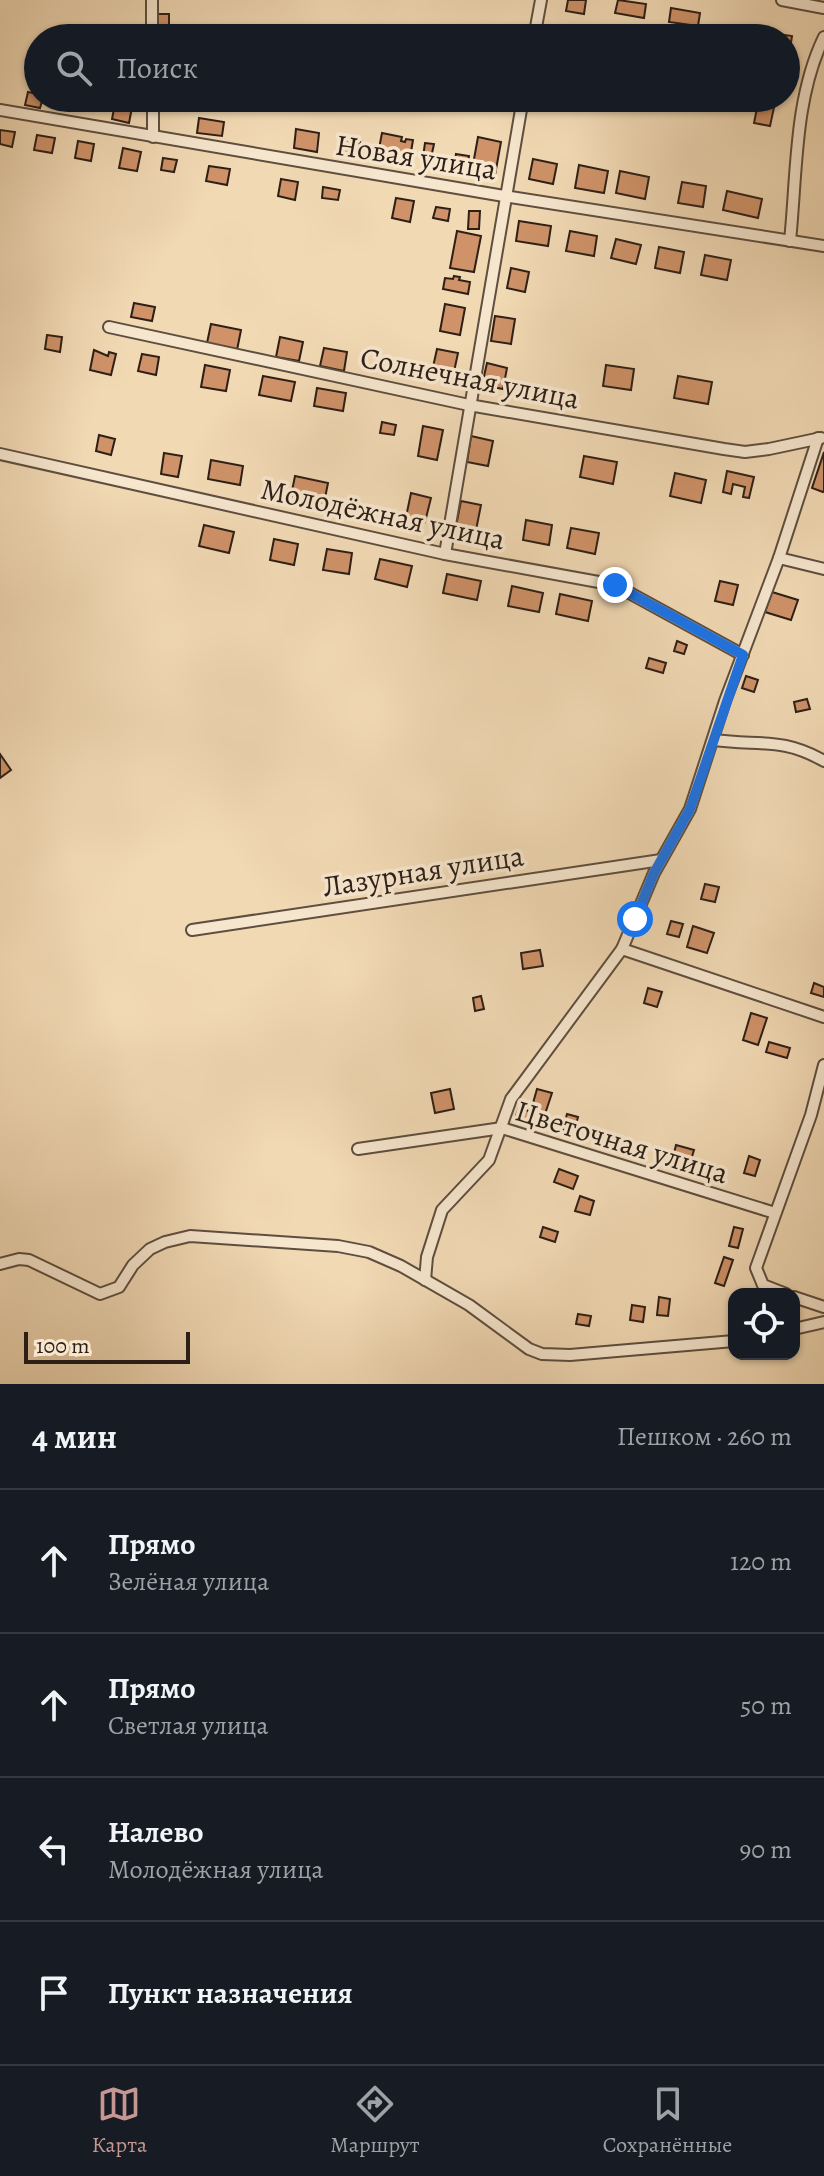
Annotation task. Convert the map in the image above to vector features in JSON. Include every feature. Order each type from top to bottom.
[{"type":"street","points":[[152,0],[152,24]]},
{"type":"street","points":[[537,24],[541,0]]},
{"type":"street","points":[[782,0],[824,8]]},
{"type":"street","points":[[790,241],[804,90],[824,37]]},
{"type":"street","name":"Новая улица","points":[[0,110],[504,196],[824,246]]},
{"type":"street","points":[[153,112],[153,137]]},
{"type":"street","points":[[445,554],[520,112]]},
{"type":"street","name":"Солнечная улица","points":[[109,327],[469,405],[745,452],[821,438]]},
{"type":"street","points":[[425,1280],[427,1257],[442,1210],[489,1160],[511,1099],[622,949],[661,860],[690,809],[821,438]]},
{"type":"street","name":"Молодёжная улица","points":[[0,454],[445,554],[615,585],[743,655]]},
{"type":"street","points":[[779,558],[824,569]]},
{"type":"street","points":[[714,740],[784,744],[805,750],[824,761]]},
{"type":"street","name":"Лазурная улица","points":[[192,930],[661,860]]},
{"type":"street","points":[[622,949],[824,1017]]},
{"type":"street","points":[[771,1288],[763,1285],[756,1268],[811,1115],[824,1065]]},
{"type":"street","name":"Цветочная улица","points":[[358,1149],[502,1128],[775,1213]]},
{"type":"street","points":[[0,1264],[29,1260],[94,1293],[107,1293],[119,1287],[133,1265],[150,1249],[190,1236],[338,1246],[369,1252],[425,1280],[469,1305],[529,1349],[542,1354],[555,1356],[728,1342]]},
{"type":"street","points":[[800,1299],[824,1307]]},
{"type":"street","points":[[800,1328],[824,1322]]},
{"type":"building","points":[[568,0],[586,0],[584,14],[566,11]]},
{"type":"building","points":[[618,0],[646,4],[644,18],[615,13]]},
{"type":"building","points":[[671,8],[700,13],[698,24],[669,22]]},
{"type":"building","points":[[153,14],[169,14],[169,24],[154,24]]},
{"type":"building","points":[[113,112],[131,112],[129,123],[112,119]]},
{"type":"building","points":[[756,112],[773,112],[770,126],[754,123]]},
{"type":"building","points":[[199,118],[224,122],[222,136],[197,133]]},
{"type":"building","points":[[296,129],[319,133],[317,152],[294,148]]},
{"type":"building","points":[[0,130],[15,132],[12,147],[0,144]]},
{"type":"building","points":[[382,133],[402,137],[401,141],[405,142],[406,139],[413,140],[405,164],[377,159]]},
{"type":"building","points":[[37,135],[55,138],[52,153],[34,150]]},
{"type":"building","points":[[478,137],[501,142],[495,175],[472,170]]},
{"type":"building","points":[[343,139],[360,142],[357,157],[341,154]]},
{"type":"building","points":[[78,141],[94,144],[91,161],[75,158]]},
{"type":"building","points":[[425,143],[434,144],[431,158],[423,157]]},
{"type":"building","points":[[123,148],[141,152],[137,171],[119,168]]},
{"type":"building","points":[[456,154],[469,156],[467,170],[454,167]]},
{"type":"building","points":[[163,158],[177,160],[174,172],[161,170]]},
{"type":"building","points":[[533,159],[557,164],[553,184],[529,179]]},
{"type":"building","points":[[579,165],[608,171],[604,193],[575,188]]},
{"type":"building","points":[[209,166],[230,169],[227,185],[206,181]]},
{"type":"building","points":[[620,171],[649,177],[645,199],[616,193]]},
{"type":"building","points":[[281,179],[298,182],[295,200],[278,196]]},
{"type":"building","points":[[682,182],[706,186],[703,207],[678,203]]},
{"type":"building","points":[[323,187],[340,190],[338,200],[322,198]]},
{"type":"building","points":[[727,191],[762,199],[758,218],[723,210]]},
{"type":"building","points":[[396,198],[414,201],[410,222],[392,218]]},
{"type":"building","points":[[436,207],[450,209],[448,221],[433,218]]},
{"type":"building","points":[[469,211],[480,211],[479,229],[468,229]]},
{"type":"building","points":[[519,221],[551,226],[548,246],[516,241]]},
{"type":"building","points":[[457,231],[481,236],[474,272],[450,268]]},
{"type":"building","points":[[570,231],[597,236],[594,256],[566,251]]},
{"type":"building","points":[[616,239],[641,245],[636,264],[611,258]]},
{"type":"building","points":[[659,247],[684,252],[680,273],[655,268]]},
{"type":"building","points":[[705,255],[731,260],[727,280],[701,275]]},
{"type":"building","points":[[511,268],[529,272],[525,292],[507,288]]},
{"type":"building","points":[[454,276],[470,282],[468,294],[443,289],[445,278],[453,279]]},
{"type":"building","points":[[134,303],[155,307],[152,321],[131,317]]},
{"type":"building","points":[[445,304],[465,308],[460,335],[440,331]]},
{"type":"building","points":[[495,316],[515,319],[511,344],[491,341]]},
{"type":"building","points":[[211,324],[241,330],[237,350],[207,343]]},
{"type":"building","points":[[47,335],[62,337],[60,352],[45,349]]},
{"type":"building","points":[[280,337],[303,342],[299,361],[276,357]]},
{"type":"building","points":[[324,348],[347,352],[344,371],[320,366]]},
{"type":"building","points":[[437,349],[458,353],[452,381],[431,376]]},
{"type":"building","points":[[94,350],[108,356],[109,352],[116,354],[111,375],[90,370]]},
{"type":"building","points":[[142,354],[159,357],[156,375],[138,371]]},
{"type":"building","points":[[487,363],[507,368],[503,389],[482,385]]},
{"type":"building","points":[[205,365],[230,370],[226,391],[201,387]]},
{"type":"building","points":[[606,365],[634,369],[631,390],[603,386]]},
{"type":"building","points":[[263,376],[295,382],[291,401],[259,395]]},
{"type":"building","points":[[678,376],[712,382],[708,404],[674,398]]},
{"type":"building","points":[[317,388],[346,393],[343,411],[314,406]]},
{"type":"building","points":[[382,422],[396,425],[394,435],[380,433]]},
{"type":"building","points":[[423,426],[443,430],[437,460],[418,456]]},
{"type":"building","points":[[99,435],[115,439],[111,455],[96,451]]},
{"type":"building","points":[[471,436],[493,441],[488,466],[467,462]]},
{"type":"building","points":[[824,452],[824,491],[823,492],[812,488]]},
{"type":"building","points":[[164,453],[182,456],[178,477],[161,474]]},
{"type":"building","points":[[584,456],[617,462],[613,484],[580,477]]},
{"type":"building","points":[[211,460],[243,466],[240,485],[208,479]]},
{"type":"building","points":[[727,471],[754,477],[749,498],[743,497],[745,487],[733,484],[731,494],[723,492]]},
{"type":"building","points":[[675,473],[706,480],[701,503],[670,496]]},
{"type":"building","points":[[295,476],[328,483],[324,503],[291,496]]},
{"type":"building","points":[[411,493],[431,498],[425,522],[406,517]]},
{"type":"building","points":[[461,501],[481,505],[476,530],[456,526]]},
{"type":"building","points":[[526,520],[552,525],[549,545],[523,540]]},
{"type":"building","points":[[204,525],[234,532],[229,553],[199,546]]},
{"type":"building","points":[[571,528],[599,533],[595,554],[567,548]]},
{"type":"building","points":[[274,539],[298,544],[294,565],[270,560]]},
{"type":"building","points":[[327,549],[352,553],[349,574],[323,570]]},
{"type":"building","points":[[380,559],[412,566],[407,587],[375,579]]},
{"type":"building","points":[[447,574],[481,581],[477,600],[443,593]]},
{"type":"building","points":[[720,581],[738,585],[733,605],[715,601]]},
{"type":"building","points":[[512,586],[543,593],[539,612],[508,606]]},
{"type":"building","points":[[772,592],[798,600],[791,620],[765,612]]},
{"type":"building","points":[[560,594],[592,601],[588,621],[556,614]]},
{"type":"building","points":[[677,641],[687,645],[684,654],[674,651]]},
{"type":"building","points":[[649,658],[666,663],[663,673],[646,668]]},
{"type":"building","points":[[746,676],[758,680],[754,692],[742,688]]},
{"type":"building","points":[[807,699],[810,709],[796,712],[794,702]]},
{"type":"building","points":[[0,754],[11,770],[0,778]]},
{"type":"building","points":[[705,884],[719,887],[715,902],[701,899]]},
{"type":"building","points":[[671,921],[683,924],[679,937],[667,934]]},
{"type":"building","points":[[693,926],[714,933],[707,953],[687,947]]},
{"type":"building","points":[[540,950],[543,966],[523,969],[521,953]]},
{"type":"building","points":[[814,983],[824,987],[824,997],[811,993]]},
{"type":"building","points":[[648,988],[662,992],[657,1007],[644,1003]]},
{"type":"building","points":[[481,996],[484,1009],[475,1011],[473,998]]},
{"type":"building","points":[[751,1013],[767,1018],[758,1045],[743,1040]]},
{"type":"building","points":[[769,1042],[790,1048],[787,1058],[766,1052]]},
{"type":"building","points":[[450,1089],[454,1109],[435,1113],[431,1093]]},
{"type":"building","points":[[537,1089],[552,1093],[545,1114],[531,1110]]},
{"type":"building","points":[[519,1108],[532,1112],[529,1122],[515,1118]]},
{"type":"building","points":[[567,1114],[578,1117],[573,1136],[562,1133]]},
{"type":"building","points":[[676,1145],[694,1150],[688,1170],[671,1165]]},
{"type":"building","points":[[749,1156],[760,1160],[755,1176],[744,1173]]},
{"type":"building","points":[[559,1169],[578,1176],[573,1189],[554,1182]]},
{"type":"building","points":[[580,1196],[594,1201],[590,1215],[575,1211]]},
{"type":"building","points":[[543,1227],[558,1232],[555,1242],[540,1237]]},
{"type":"building","points":[[734,1227],[743,1229],[738,1248],[729,1246]]},
{"type":"building","points":[[724,1257],[733,1260],[724,1286],[715,1283]]},
{"type":"building","points":[[659,1297],[670,1299],[668,1316],[657,1315]]},
{"type":"building","points":[[632,1305],[645,1307],[643,1322],[630,1320]]},
{"type":"building","points":[[578,1314],[591,1316],[589,1326],[576,1324]]},
{"type":"route","points":[[615,585],[743,655],[690,809],[654,873],[635,919]]}]
